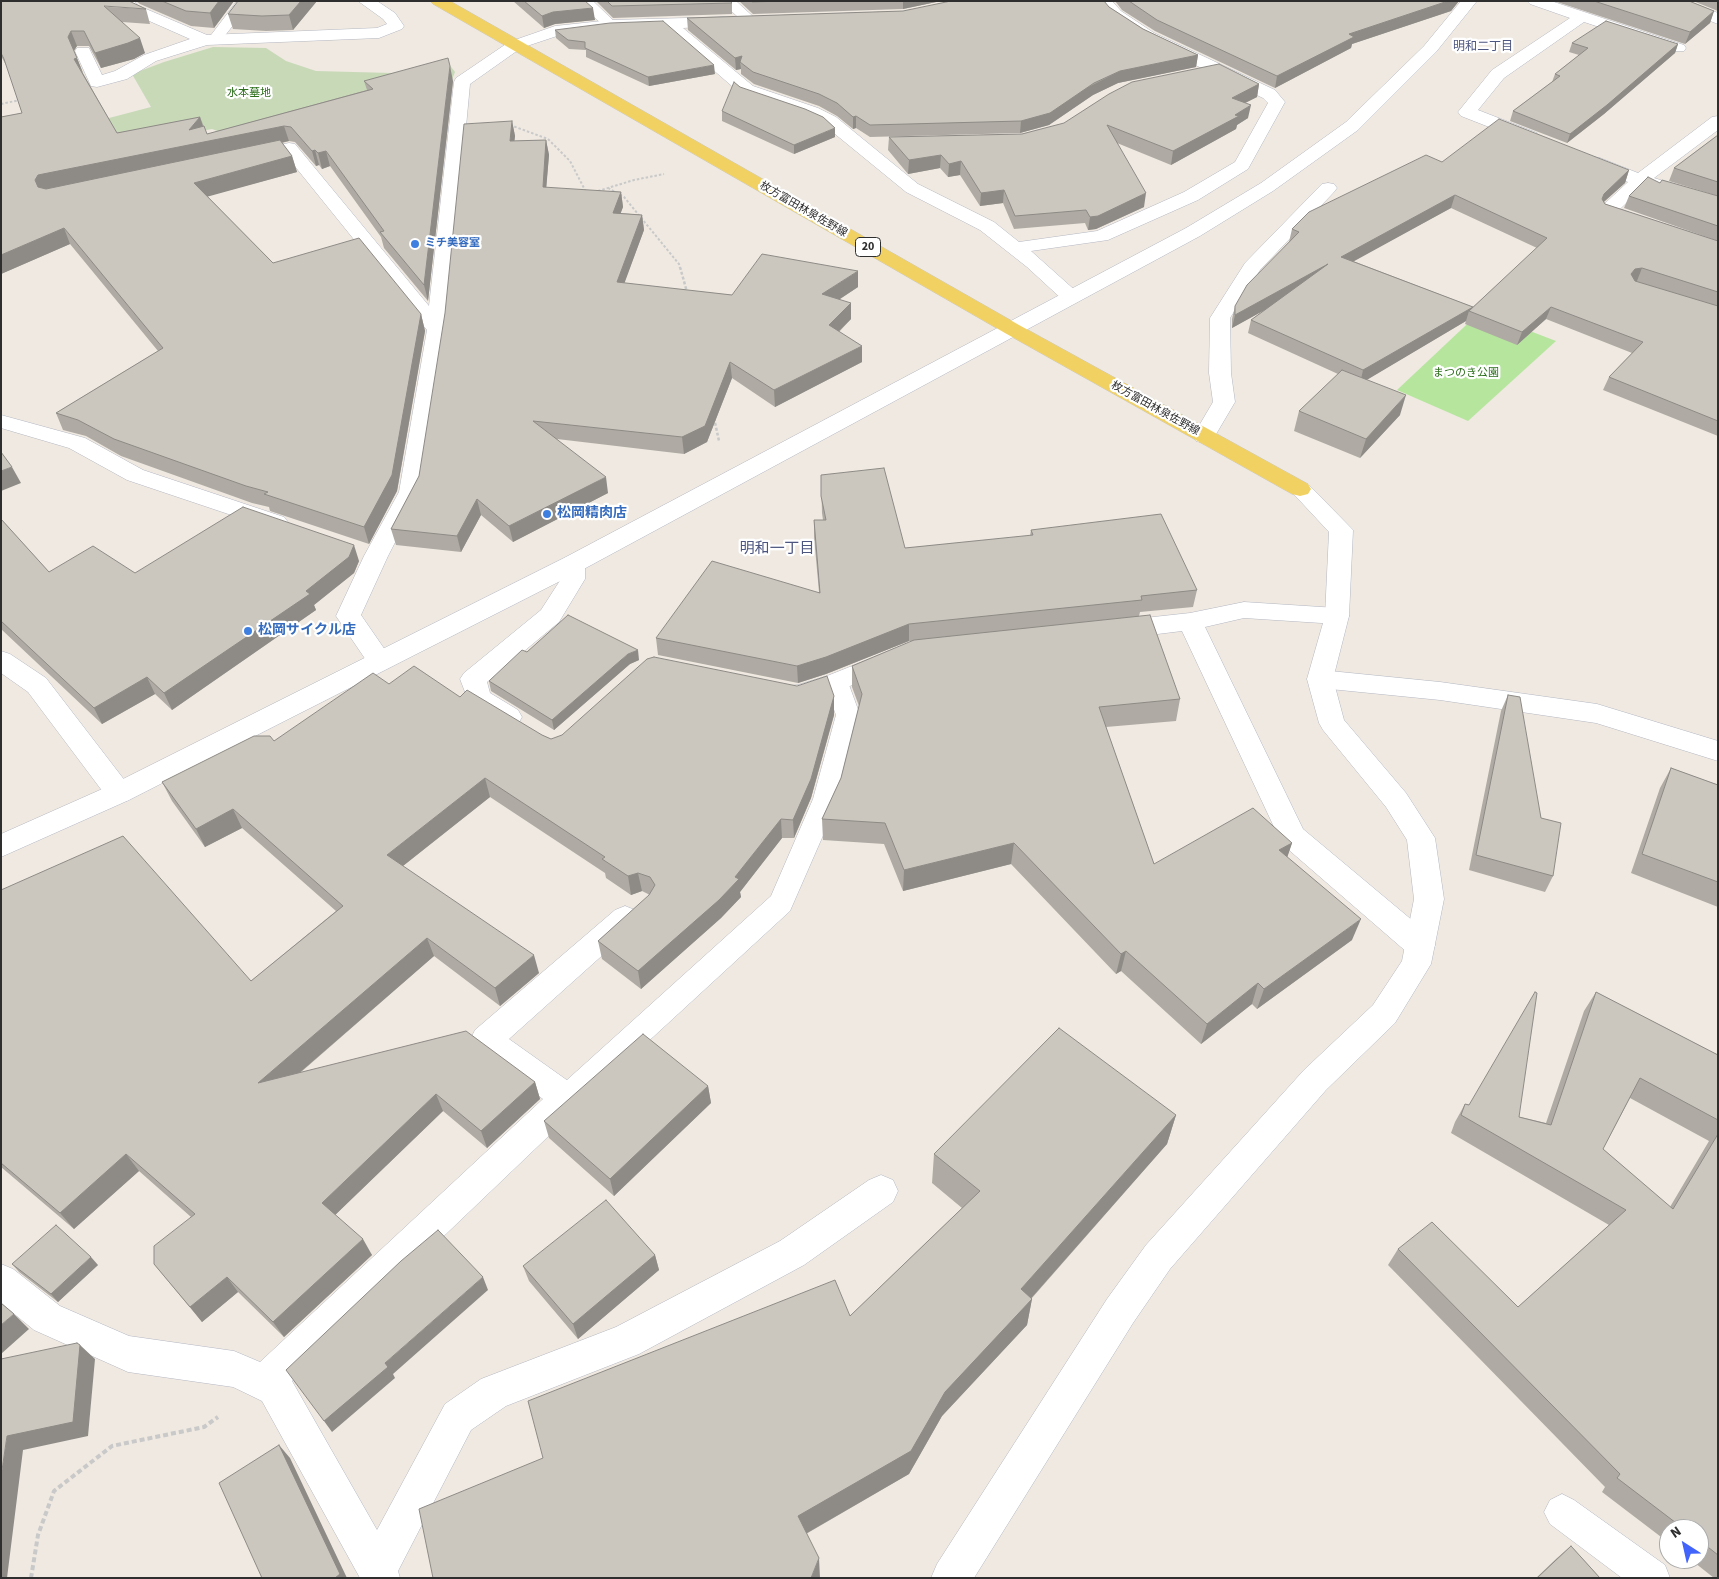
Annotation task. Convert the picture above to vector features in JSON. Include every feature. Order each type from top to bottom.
[{"type":"main road","name":"枚方富田林泉佐野線","points":[[438,1],[1012,329],[1300,490]]},
{"type":"street","points":[[125,1],[134,9],[210,40]]},
{"type":"street","points":[[83,51],[97,82],[121,75],[150,58],[210,40],[379,33],[396,26],[389,16],[366,1]]},
{"type":"street","points":[[1015,248],[1101,236],[1191,196],[1242,164],[1277,102],[1269,94],[1148,36],[1115,14],[1103,1]]},
{"type":"street","points":[[1,846],[119,793],[572,564],[1193,232],[1259,192],[1352,126],[1430,49],[1469,1]]},
{"type":"street","points":[[1535,1],[1678,48]]},
{"type":"street","points":[[1672,1],[1718,19]]},
{"type":"street","points":[[1549,144],[1467,112],[1498,74],[1582,17]]},
{"type":"street","points":[[379,660],[348,616],[367,552],[410,492],[437,329],[462,82],[514,45],[554,31],[610,25],[771,21]]},
{"type":"street","points":[[669,24],[747,90],[812,112],[830,121],[912,188],[987,226],[1071,297]]},
{"type":"street","points":[[1191,76],[1219,70]]},
{"type":"street","points":[[1654,227],[1608,211],[1640,180],[1718,121]]},
{"type":"street","points":[[856,144],[885,143]]},
{"type":"street","points":[[232,160],[289,148],[437,329]]},
{"type":"street","points":[[1576,154],[1640,180],[1718,204]]},
{"type":"street","points":[[1204,436],[1224,402],[1220,372],[1220,318],[1252,267],[1328,188]]},
{"type":"street","points":[[1,421],[77,443],[135,475],[293,528]]},
{"type":"street","points":[[951,1578],[1120,1311],[1158,1257],[1315,1080],[1384,1014],[1416,964],[1429,899],[1421,838],[1396,800],[1332,723],[1320,679],[1337,616],[1341,530],[1300,490]]},
{"type":"street","points":[[525,727],[479,698],[473,679],[550,616],[573,579],[572,564]]},
{"type":"street","points":[[1093,633],[1190,622],[1244,610],[1337,616]]},
{"type":"street","points":[[1190,622],[1292,836],[1420,945]]},
{"type":"street","points":[[769,688],[798,694],[836,682],[909,652]]},
{"type":"street","points":[[1,660],[37,685],[119,793]]},
{"type":"street","points":[[1320,679],[1440,691],[1597,714],[1718,751]]},
{"type":"street","points":[[264,1383],[567,1098],[486,1040],[641,904]]},
{"type":"street","points":[[379,1573],[458,1418],[494,1392],[626,1341],[783,1258],[881,1191]]},
{"type":"street","points":[[1,1280],[47,1318],[128,1354],[234,1369],[275,1387],[379,1573]]},
{"type":"lane","points":[[210,40],[245,1]]},
{"type":"lane","points":[[584,1],[610,25]]},
{"type":"lane","points":[[727,1],[752,22]]},
{"type":"lane","points":[[567,1098],[781,903],[826,799],[848,715],[836,682]]},
{"type":"lane","points":[[1562,1512],[1652,1578]]},
{"type":"path","points":[[1,104],[20,100]]},
{"type":"path","points":[[459,112],[507,124],[548,139],[570,161],[587,195]]},
{"type":"path","points":[[594,193],[634,180],[668,174]]},
{"type":"path","points":[[608,188],[624,197],[679,264],[686,292],[695,292]]},
{"type":"path","points":[[713,412],[720,447],[745,471]]},
{"type":"path","points":[[31,1578],[38,1535],[54,1491],[112,1446],[204,1427],[264,1383]]},
{"type":"green space","name":"水本墓地","points":[[213,47],[266,48],[286,61],[316,71],[392,73],[448,63],[455,72],[449,87],[253,144],[212,129],[43,159],[29,139],[151,107],[132,74]]},
{"type":"green space","name":"まつのき公園","points":[[1480,312],[1556,341],[1468,421],[1397,390]]},
{"type":"building","points":[[1,1],[129,1],[146,9],[104,6],[140,38],[128,43],[95,53],[84,31],[71,31],[68,37],[77,58],[74,59],[117,133],[200,117],[189,130],[204,126],[207,134],[373,89],[364,81],[448,58],[450,66],[424,285],[380,232],[384,231],[326,151],[318,153],[315,150],[312,151],[291,127],[284,126],[38,175],[35,180],[38,187],[46,189],[280,140],[292,156],[194,183],[273,263],[359,238],[421,314],[392,475],[364,527],[264,494],[268,492],[114,439],[78,420],[56,413],[163,348],[64,228],[1,255],[1,117],[22,113],[1,53]]},
{"type":"building","points":[[162,1],[219,1],[210,13],[186,11]]},
{"type":"building","points":[[238,1],[301,1],[289,15],[228,14]]},
{"type":"building","points":[[524,1],[585,1],[593,8],[553,12],[542,16]]},
{"type":"building","points":[[607,1],[730,1],[732,3],[612,6]]},
{"type":"building","points":[[951,1],[1104,1],[1109,7],[1143,29],[1198,55],[1120,71],[1094,83],[1050,113],[1021,121],[870,125],[856,116],[853,117],[837,103],[819,94],[753,72],[740,62],[742,56],[735,58],[687,18],[903,11]]},
{"type":"building","points":[[1129,1],[1448,1],[1349,34],[1354,37],[1277,76],[1157,20]]},
{"type":"building","points":[[1594,1],[1689,1],[1714,11],[1690,32]]},
{"type":"building","points":[[663,21],[714,65],[648,77],[585,48],[585,42],[568,40],[555,30],[610,23]]},
{"type":"building","points":[[1606,21],[1678,44],[1570,134],[1513,111],[1560,76],[1555,74],[1588,48],[1572,43]]},
{"type":"building","points":[[1219,64],[1259,84],[1232,98],[1251,105],[1235,115],[1239,116],[1173,151],[1107,125],[1146,193],[1098,216],[1090,217],[1086,210],[1015,216],[1004,190],[981,193],[961,161],[949,164],[941,155],[909,160],[889,137],[1022,134],[1064,123],[1109,94],[1132,82]]},
{"type":"building","points":[[734,82],[740,87],[823,117],[835,128],[794,145],[722,111]]},
{"type":"building","points":[[1499,119],[1629,170],[1604,194],[1602,199],[1605,204],[1718,241],[1718,292],[1642,268],[1635,269],[1631,274],[1635,281],[1718,306],[1718,421],[1609,377],[1643,342],[1551,307],[1522,332],[1469,311],[1547,238],[1455,195],[1341,257],[1473,307],[1363,370],[1251,320],[1328,264],[1235,315],[1235,306],[1247,285],[1299,232],[1292,229],[1309,212],[1426,155],[1442,162]]},
{"type":"building","points":[[512,121],[510,141],[546,140],[543,187],[621,192],[613,213],[642,215],[617,282],[732,295],[762,254],[858,271],[822,294],[851,303],[829,325],[862,346],[774,390],[730,362],[705,426],[682,437],[533,421],[606,477],[509,526],[477,499],[457,536],[391,529],[419,476],[445,313],[464,124]]},
{"type":"building","points":[[1718,135],[1718,182],[1674,168]]},
{"type":"building","points":[[1648,177],[1660,183],[1662,180],[1718,196],[1718,226],[1629,196]]},
{"type":"building","points":[[1342,370],[1406,395],[1366,439],[1299,411]]},
{"type":"building","points":[[1,452],[12,467],[1,471]]},
{"type":"building","points":[[884,468],[905,548],[1033,535],[1031,530],[1161,514],[1197,590],[1141,596],[1142,600],[909,624],[826,657],[797,666],[656,638],[712,561],[820,593],[814,520],[826,520],[821,496],[821,475]]},
{"type":"building","points":[[243,507],[354,545],[349,557],[306,591],[310,594],[164,693],[147,677],[94,708],[1,621],[1,519],[49,572],[93,546],[135,573]]},
{"type":"building","points":[[568,615],[638,650],[628,654],[552,720],[489,681],[522,650],[527,652]]},
{"type":"building","points":[[1150,615],[1180,699],[1099,707],[1154,864],[1253,808],[1292,843],[1279,850],[1361,919],[1264,989],[1258,983],[1207,1024],[1126,951],[1121,954],[1014,843],[904,870],[885,823],[822,819],[841,778],[862,694],[852,666],[914,640]]},
{"type":"building","points":[[654,657],[797,686],[827,676],[834,696],[811,779],[793,820],[781,819],[735,877],[739,879],[719,900],[638,971],[598,941],[649,895],[655,885],[650,877],[638,873],[628,876],[602,859],[605,857],[485,778],[387,855],[534,955],[495,988],[427,938],[258,1083],[466,1031],[535,1082],[481,1131],[436,1094],[322,1203],[363,1239],[273,1322],[227,1277],[190,1307],[154,1264],[154,1246],[195,1214],[126,1154],[60,1213],[1,1163],[1,890],[123,836],[251,981],[343,906],[233,809],[196,829],[162,782],[254,736],[270,736],[274,741],[373,673],[389,684],[414,666],[460,697],[467,690],[551,739],[562,735],[647,659]]},
{"type":"building","points":[[1508,695],[1520,697],[1541,818],[1561,823],[1553,876],[1476,855]]},
{"type":"building","points":[[1671,768],[1718,785],[1718,882],[1642,854]]},
{"type":"building","points":[[1535,992],[1537,993],[1519,1117],[1551,1125],[1596,992],[1718,1055],[1718,1120],[1640,1078],[1603,1149],[1673,1209],[1718,1134],[1718,1555],[1709,1548],[1709,1519],[1671,1519],[1617,1478],[1620,1474],[1398,1249],[1432,1222],[1518,1307],[1626,1210],[1461,1115],[1465,1104],[1469,1105]]},
{"type":"building","points":[[1059,1028],[1176,1115],[1021,1289],[1032,1299],[945,1392],[911,1451],[798,1516],[819,1558],[811,1578],[433,1578],[419,1509],[543,1458],[528,1401],[835,1280],[850,1316],[980,1191],[934,1154]]},
{"type":"building","points":[[643,1034],[708,1086],[610,1179],[544,1121]]},
{"type":"building","points":[[606,1200],[655,1255],[573,1324],[523,1266]]},
{"type":"building","points":[[56,1225],[91,1257],[51,1294],[12,1264]]},
{"type":"building","points":[[438,1230],[483,1277],[385,1363],[388,1367],[324,1421],[286,1370],[401,1261]]},
{"type":"building","points":[[1,1303],[14,1314],[1,1325]]},
{"type":"building","points":[[77,1343],[80,1345],[73,1422],[7,1436],[1,1477],[1,1359]]},
{"type":"building","points":[[279,1445],[340,1574],[335,1578],[262,1578],[219,1483]]},
{"type":"building","points":[[1571,1546],[1600,1578],[1537,1578]]},
{"type":"place","name":"ミチ美容室","points":[[415,244]]},
{"type":"place","name":"松岡精肉店","points":[[547,514]]},
{"type":"place","name":"松岡サイクル店","points":[[248,631]]},
{"type":"district","name":"明和二丁目","points":[[1483,47]]},
{"type":"district","name":"明和一丁目","points":[[777,550]]}]
